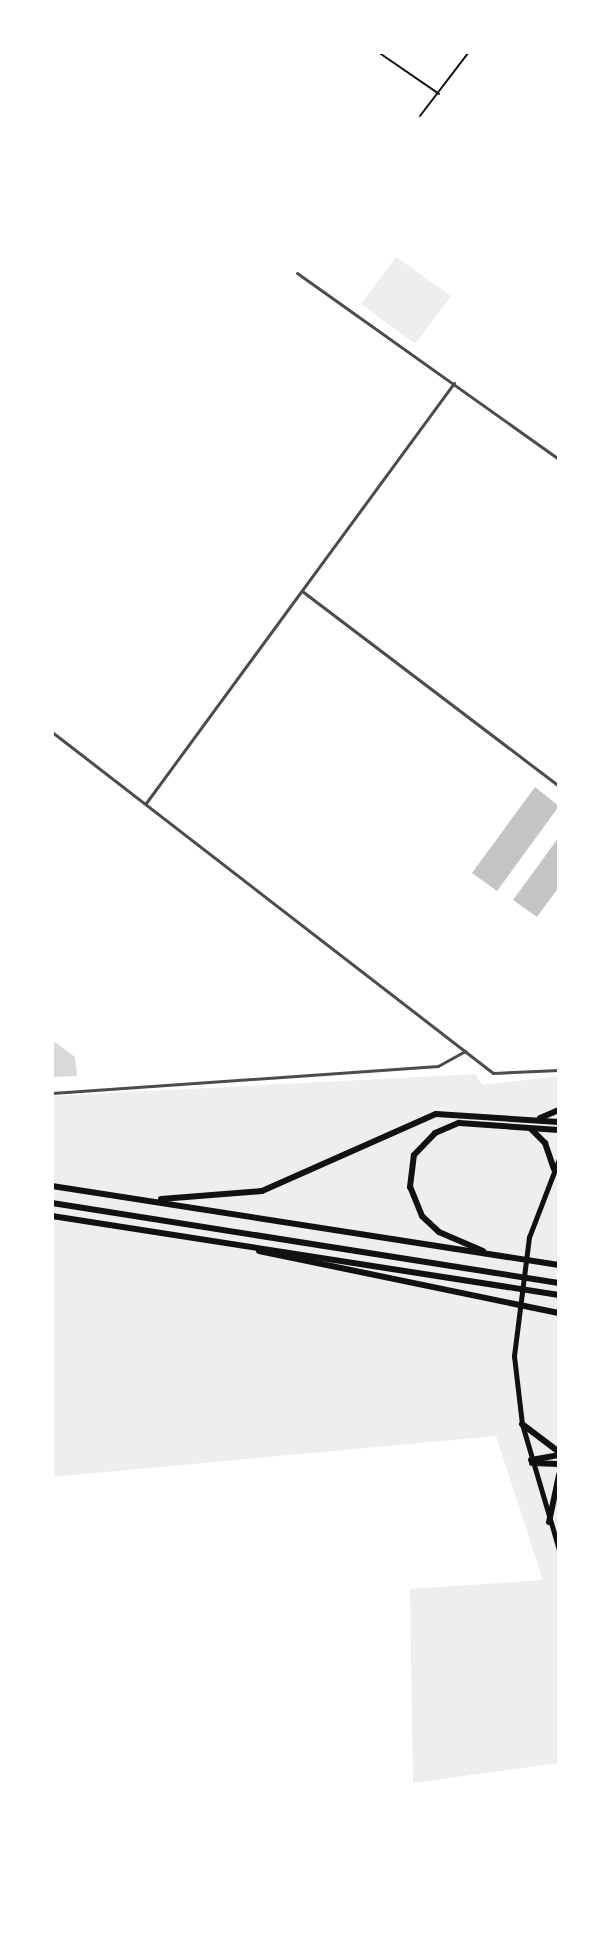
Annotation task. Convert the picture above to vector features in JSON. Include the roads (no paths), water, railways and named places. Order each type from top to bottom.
[{"type":"highway","points":[[536,1119],[559,1110]]},
{"type":"highway","points":[[137,1198],[212,1200],[262,1191],[436,1114],[559,1122]]},
{"type":"highway","points":[[501,1256],[428,1223],[413,1199],[411,1163],[435,1133],[459,1123],[559,1130]]},
{"type":"highway","points":[[528,1127],[545,1143],[554,1169]]},
{"type":"highway","points":[[52,1186],[559,1265]]},
{"type":"highway","points":[[52,1203],[559,1283]]},
{"type":"highway","points":[[52,1216],[559,1295]]},
{"type":"highway","points":[[244,1246],[403,1286],[559,1313]]},
{"type":"highway","points":[[522,1424],[559,1453]]},
{"type":"highway","points":[[531,1462],[559,1453]]},
{"type":"highway","points":[[531,1462],[559,1464]]},
{"type":"highway","points":[[549,1522],[559,1475]]},
{"type":"main road","points":[[559,1159],[529,1237],[515,1326],[522,1424],[559,1550]]},
{"type":"street","points":[[297,273],[559,459]]},
{"type":"street","points":[[146,803],[454,383]]},
{"type":"street","points":[[302,591],[559,786]]},
{"type":"street","points":[[52,732],[493,1073],[559,1070]]},
{"type":"street","points":[[52,1093],[438,1066],[465,1051]]}]
